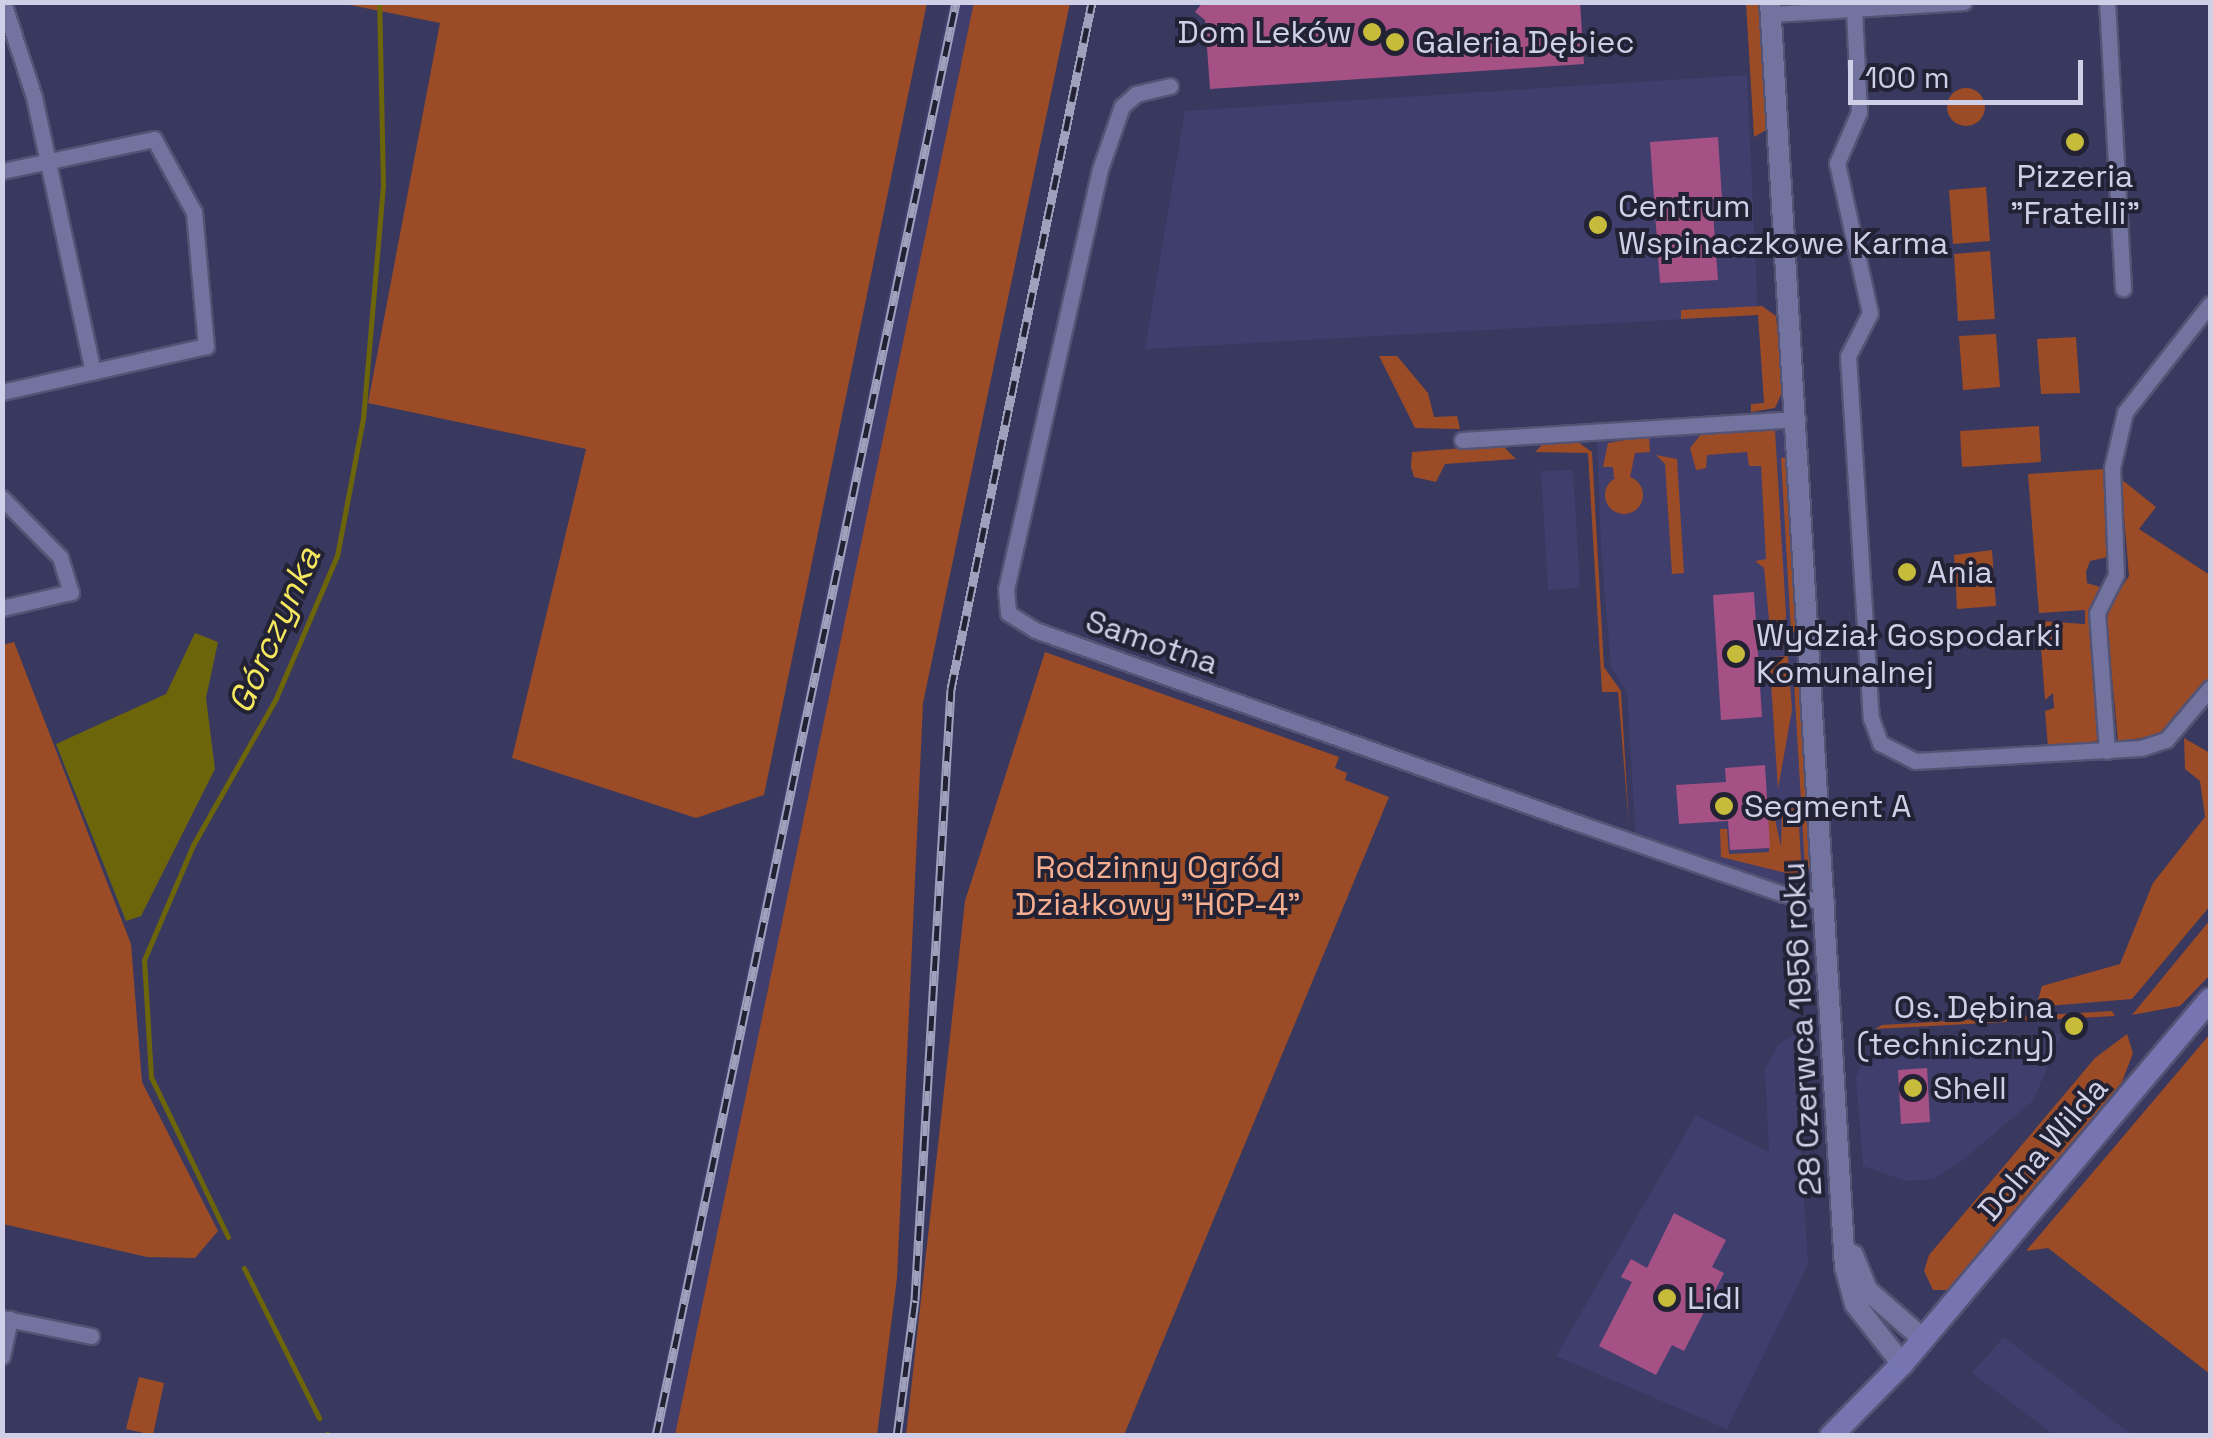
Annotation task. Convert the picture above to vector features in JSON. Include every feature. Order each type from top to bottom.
[{"type":"main road","name":"Dolna Wilda","points":[[1924,1339],[2210,1000]]},
{"type":"main road","points":[[1831,1436],[1875,1395],[1924,1339]]},
{"type":"main road","points":[[1848,1436],[1875,1395]]},
{"type":"street","points":[[3,2],[50,160],[93,372]]},
{"type":"street","points":[[1771,8],[1854,10],[1964,2]]},
{"type":"street","points":[[2106,2],[2123,289]]},
{"type":"street","name":"28 Czerwca 1956 roku","points":[[1771,8],[1852,1299],[1902,1364]]},
{"type":"street","points":[[1854,10],[1859,112],[1837,164],[1870,313],[1848,356],[1871,718],[1880,743],[1915,761],[2161,744],[2210,688]]},
{"type":"street","name":"Samotna","points":[[1170,86],[1136,94],[1122,106],[1100,170],[1006,589],[1008,614],[1035,630],[1636,843],[1826,902]]},
{"type":"street","points":[[2,171],[154,138],[194,212],[206,346],[2,392]]},
{"type":"street","points":[[2107,750],[2097,613],[2116,575],[2112,468],[2124,412],[2210,304]]},
{"type":"street","points":[[1462,440],[1797,419]]},
{"type":"street","points":[[2,498],[60,557],[72,592],[2,608]]},
{"type":"street","name":"28 Czerwca 1956 roku","points":[[1846,1213],[1865,1287],[1924,1339]]},
{"type":"street","points":[[2,1356],[6,1318],[91,1336]]},
{"type":"shaded area","points":[[949,3],[974,3],[787,903],[675,1435],[650,1436]]},
{"type":"shaded area","points":[[1747,75],[1758,315],[1145,349],[1185,111]]},
{"type":"shaded area","points":[[1797,419],[1826,902],[1636,843],[1627,692],[1611,667],[1601,550],[1597,432]]},
{"type":"shaded area","points":[[1573,470],[1580,588],[1548,590],[1541,471]]},
{"type":"shaded area","points":[[195,633],[218,642],[206,698],[215,769],[141,916],[126,921],[56,744],[166,694]]},
{"type":"shaded area","points":[[1798,1032],[1809,1067],[1797,1076],[1808,1265],[1727,1429],[1556,1356],[1696,1115],[1769,1152],[1765,1069],[1778,1045]]},
{"type":"shaded area","points":[[2062,1033],[2033,1101],[1959,1163],[1933,1179],[1906,1181],[1863,1166],[1856,1077],[1864,1060],[1891,1054],[1894,1044]]},
{"type":"shaded area","points":[[2004,1337],[2132,1435],[2054,1435],[1972,1373]]},
{"type":"green space","points":[[974,2],[1070,3],[923,703],[897,1278],[877,1435],[675,1435]]},
{"type":"green space","points":[[340,3],[927,3],[764,795],[696,818],[512,758],[586,449],[368,403],[440,23]]},
{"type":"green space","points":[[1746,3],[1759,3],[1762,28],[1768,129],[1754,137]]},
{"type":"green space","points":[[1966,88],[1980,93],[1985,107],[1980,121],[1966,126],[1952,121],[1947,107],[1952,93]]},
{"type":"green space","points":[[1986,187],[1990,241],[1953,244],[1949,190]]},
{"type":"green space","points":[[1990,251],[1995,319],[1958,321],[1954,254]]},
{"type":"green space","points":[[1762,306],[1776,316],[1783,390],[1775,408],[1751,412],[1751,404],[1764,403],[1758,315],[1681,319],[1681,310]]},
{"type":"green space","points":[[1996,334],[2000,387],[1963,390],[1959,336]]},
{"type":"green space","points":[[2076,337],[2080,393],[2041,394],[2037,339]]},
{"type":"green space","points":[[1379,356],[1397,356],[1428,393],[1434,417],[1457,416],[1460,429],[1415,428]]},
{"type":"green space","points":[[2039,426],[2041,462],[1962,467],[1960,431]]},
{"type":"green space","points":[[1775,430],[1786,614],[1783,650],[1772,650],[1764,568],[1755,561],[1766,559],[1761,466],[1749,466],[1747,452],[1707,455],[1706,468],[1696,470],[1690,448],[1702,433]]},
{"type":"green space","points":[[1649,436],[1650,452],[1635,453],[1630,477],[1614,478],[1613,467],[1603,467],[1608,443]]},
{"type":"green space","points":[[1575,440],[1592,452],[1604,667],[1621,691],[1629,826],[1618,692],[1602,692],[1588,453],[1535,452],[1544,443]]},
{"type":"green space","points":[[1502,445],[1516,459],[1445,464],[1436,482],[1414,477],[1412,452]]},
{"type":"green space","points":[[1656,455],[1677,459],[1684,573],[1672,574],[1665,464]]},
{"type":"green space","points":[[1790,457],[1799,631],[1791,632],[1781,458]]},
{"type":"green space","points":[[2105,469],[2108,557],[2090,561],[2086,572],[2087,583],[2100,587],[2092,610],[2100,737],[2092,745],[2048,748],[2045,711],[2054,708],[2053,693],[2045,700],[2039,621],[2085,624],[2085,610],[2039,613],[2028,474]]},
{"type":"green space","points":[[1624,476],[1637,482],[1643,495],[1637,508],[1624,514],[1611,508],[1605,495],[1611,482]]},
{"type":"green space","points":[[2121,479],[2156,507],[2139,529],[2210,575],[2210,679],[2157,736],[2118,741],[2106,612],[2129,576]]},
{"type":"green space","points":[[1992,550],[1996,606],[1957,609],[1954,555]]},
{"type":"green space","points":[[14,642],[131,944],[142,1082],[218,1231],[195,1258],[147,1257],[3,1224],[2,645]]},
{"type":"green space","name":"Rodzinny Ogród Działkowy \"HCP-4\"","points":[[1045,652],[1339,757],[1335,768],[1347,773],[1345,780],[1389,797],[1124,1435],[906,1435],[965,901]]},
{"type":"green space","points":[[1788,656],[1792,710],[1778,789],[1770,667],[1772,657]]},
{"type":"green space","points":[[1794,681],[1802,681],[1816,868],[1805,869]]},
{"type":"green space","points":[[2184,738],[2210,753],[2210,906],[2132,999],[2036,1007],[2042,986],[2120,964],[2153,883],[2205,817],[2200,781],[2185,769]]},
{"type":"green space","points":[[1798,808],[1802,877],[1721,857],[1720,829],[1727,829],[1729,854],[1769,852],[1768,814],[1774,814],[1781,847],[1782,809]]},
{"type":"green space","points":[[2210,920],[2210,975],[2180,1006],[2132,1015]]},
{"type":"green space","points":[[2112,1011],[2115,1016],[1875,1029],[1882,1025]]},
{"type":"green space","points":[[2127,1034],[2133,1053],[2122,1082],[1949,1290],[1933,1290],[1924,1271],[1929,1255],[2095,1058]]},
{"type":"green space","points":[[2210,1034],[2210,1374],[2048,1248],[2026,1251]]},
{"type":"green space","points":[[139,1377],[164,1383],[153,1435],[126,1429]]},
{"type":"building","name":"Galeria Dębiec","points":[[1203,2],[1580,2],[1584,64],[1210,89],[1205,20],[1195,12]]},
{"type":"building","points":[[1718,137],[1722,199],[1712,199],[1718,280],[1660,283],[1650,142]]},
{"type":"building","points":[[1754,592],[1762,717],[1721,720],[1713,595]]},
{"type":"building","name":"Segment A","points":[[1765,765],[1770,848],[1730,850],[1728,821],[1679,824],[1676,785],[1726,782],[1725,768]]},
{"type":"building","name":"Shell","points":[[1927,1068],[1930,1122],[1901,1124],[1898,1070]]},
{"type":"building","name":"Lidl","points":[[1674,1213],[1726,1240],[1712,1267],[1724,1273],[1684,1351],[1672,1345],[1656,1375],[1599,1346],[1632,1282],[1621,1277],[1631,1259],[1647,1268]]},
{"type":"waterway","name":"Górczynka","points":[[228,1237],[151,1077],[144,960],[193,845],[276,698],[337,556],[363,419],[383,186],[379,2]]},
{"type":"waterway","name":"Górczynka","points":[[244,1268],[319,1418]]},
{"type":"railway","points":[[656,1436],[956,2]]},
{"type":"railway","points":[[897,1436],[915,1300],[951,689],[1092,2]]},
{"type":"place","name":"Dom Leków","points":[[1372,32]]},
{"type":"place","name":"Galeria Dębiec","points":[[1395,42]]},
{"type":"place","name":"Pizzeria \"Fratelli\"","points":[[2075,142]]},
{"type":"place","name":"Centrum Wspinaczkowe Karma","points":[[1598,225]]},
{"type":"place","name":"Ania","points":[[1907,572]]},
{"type":"place","name":"Wydział Gospodarki Komunalnej","points":[[1736,654]]},
{"type":"place","name":"Segment A","points":[[1724,806]]},
{"type":"place","name":"Os. Dębina (techniczny)","points":[[2074,1026]]},
{"type":"place","name":"Shell","points":[[1913,1088]]},
{"type":"place","name":"Lidl","points":[[1667,1298]]}]
